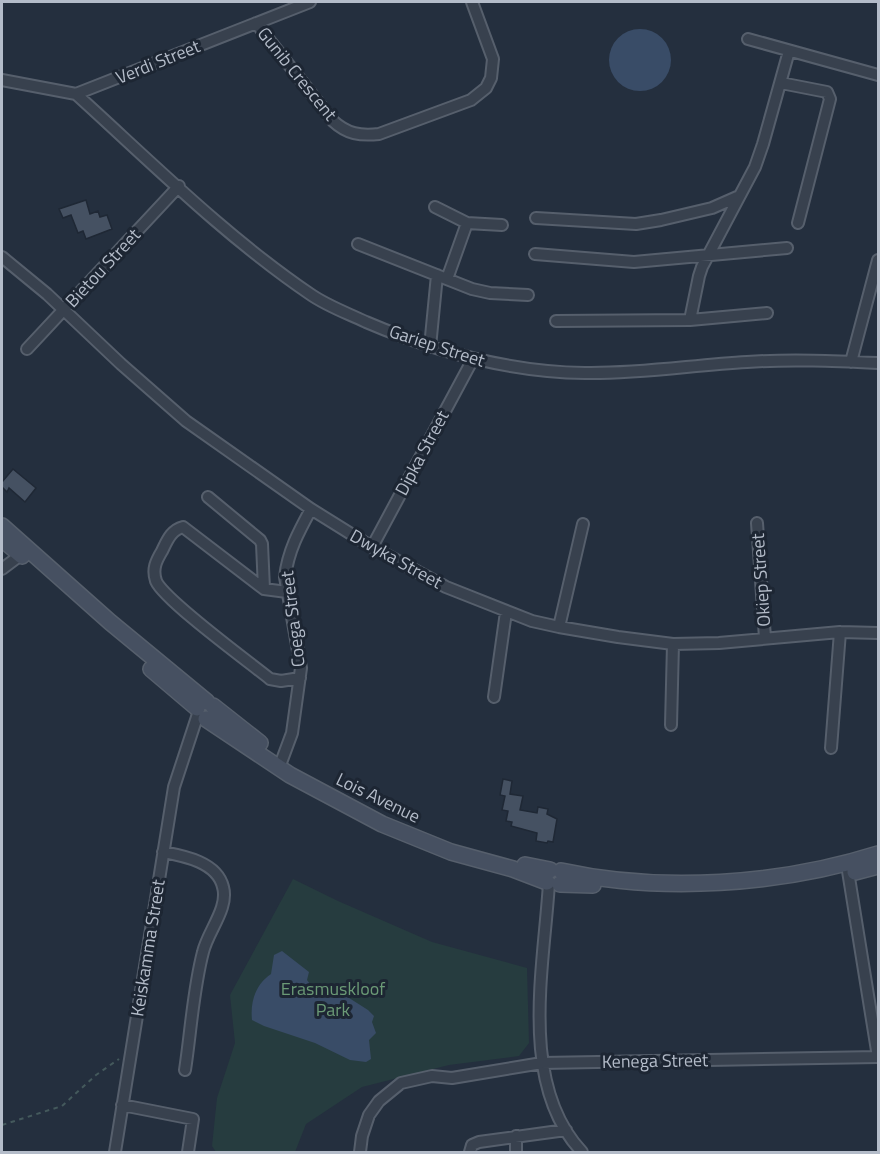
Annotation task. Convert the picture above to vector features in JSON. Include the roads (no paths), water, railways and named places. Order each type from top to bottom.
[{"type":"street","name":"Verdi Street","points":[[76,94],[310,2]]},
{"type":"street","name":"Gunib Crescent","points":[[256,23],[333,121],[340,127],[358,135],[379,134],[471,100],[486,88],[491,78],[493,59],[472,2]]},
{"type":"street","points":[[748,39],[879,75]]},
{"type":"street","points":[[690,320],[699,276],[754,167],[789,51]]},
{"type":"street","points":[[2,80],[76,94]]},
{"type":"street","points":[[781,83],[827,92],[831,99],[798,223]]},
{"type":"street","name":"Gariep Street","points":[[76,94],[248,247],[311,295],[351,315],[430,347],[520,369],[586,373],[630,372],[747,362],[879,363]]},
{"type":"street","name":"Bietou Street","points":[[27,349],[178,186]]},
{"type":"street","points":[[536,218],[636,224],[712,208],[737,197]]},
{"type":"street","points":[[435,207],[467,223],[502,225]]},
{"type":"street","points":[[430,347],[442,277],[467,223]]},
{"type":"street","points":[[358,244],[490,293],[528,295]]},
{"type":"street","points":[[535,254],[634,262],[787,249]]},
{"type":"street","name":"Dwyka Street","points":[[2,257],[65,309],[121,364],[186,421],[311,509],[372,547],[446,587],[506,612],[559,627],[674,644],[719,643],[840,632],[879,633]]},
{"type":"street","points":[[851,362],[879,260]]},
{"type":"street","points":[[556,321],[690,320],[767,314]]},
{"type":"street","name":"Dipka Street","points":[[372,547],[473,359]]},
{"type":"street","points":[[208,497],[260,540],[264,590]]},
{"type":"street","name":"Coega Street","points":[[282,764],[292,733],[300,678],[299,651],[285,577],[289,551],[311,509]]},
{"type":"street","name":"Okiep Street","points":[[757,523],[765,638]]},
{"type":"street","points":[[559,627],[583,524]]},
{"type":"street","name":"Lois Avenue","points":[[2,526],[25,552],[110,622],[204,711],[282,764],[336,794],[428,836],[504,860],[554,879],[721,882],[879,866]]},
{"type":"street","points":[[287,591],[264,590],[183,527],[171,535],[154,565],[160,587],[184,610],[270,678],[281,681],[300,678]]},
{"type":"street","name":"Lois Avenue","points":[[2,539],[25,552]]},
{"type":"street","points":[[2,568],[25,552]]},
{"type":"street","points":[[494,697],[506,612]]},
{"type":"street","points":[[831,748],[840,632]]},
{"type":"street","points":[[671,725],[674,644]]},
{"type":"street","name":"Keiskamma Street","points":[[115,1152],[174,787],[188,745],[194,738],[204,711]]},
{"type":"street","points":[[163,852],[191,857],[202,862],[218,877],[223,885],[224,894],[224,900],[203,950],[185,1070]]},
{"type":"street","name":"Lois Avenue","points":[[848,869],[879,854]]},
{"type":"street","points":[[848,869],[878,1057]]},
{"type":"street","points":[[554,879],[546,920],[539,982],[542,1064],[554,1104],[573,1143],[582,1152]]},
{"type":"street","name":"Kenega Street","points":[[360,1152],[362,1136],[369,1115],[379,1101],[401,1083],[432,1076],[452,1078],[542,1064],[878,1057]]},
{"type":"street","points":[[122,1105],[193,1119],[188,1152]]},
{"type":"street","points":[[470,1152],[475,1143],[566,1130]]},
{"type":"street","points":[[516,1136],[516,1152]]},
{"type":"water","points":[[634,29],[646,29],[662,38],[669,48],[671,60],[669,72],[662,82],[646,91],[634,91],[623,86],[614,77],[609,66],[609,54],[614,43],[623,34]]},
{"type":"water","points":[[282,951],[309,972],[307,980],[315,991],[322,995],[335,989],[374,1016],[372,1022],[376,1033],[369,1040],[371,1059],[366,1062],[350,1060],[315,1043],[252,1020],[255,994],[261,983],[271,974],[274,955]]},
{"type":"park label","name":"Erasmuskloof Park","points":[[333,999]]}]
